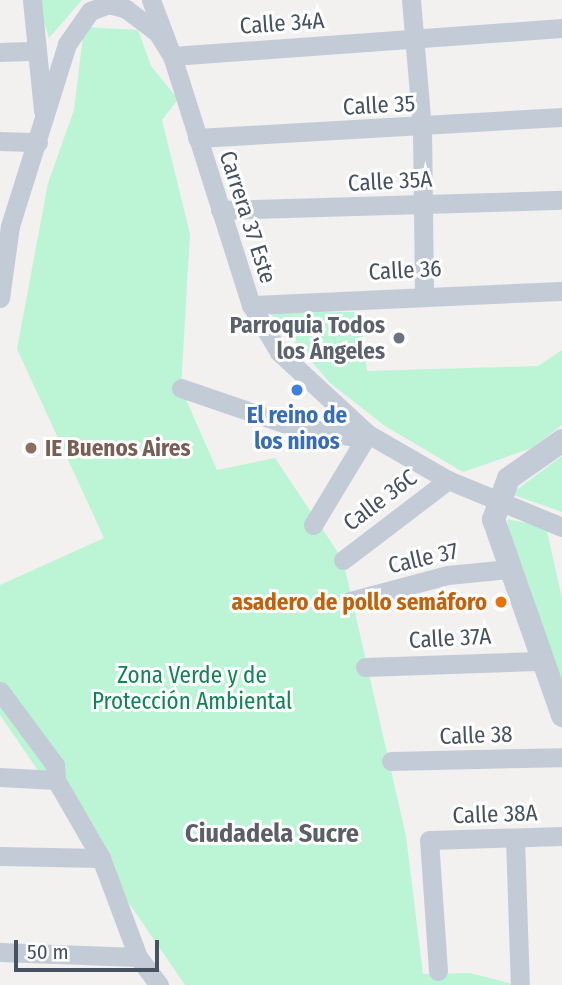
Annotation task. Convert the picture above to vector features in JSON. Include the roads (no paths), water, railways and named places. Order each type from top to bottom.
[{"type":"street","points":[[0,298],[5,226],[44,121],[32,0]]},
{"type":"street","name":"Carrera 37 Este","points":[[151,0],[172,55],[251,305],[279,352],[366,437]]},
{"type":"street","points":[[411,0],[422,128],[424,292]]},
{"type":"street","name":"Carrera 37 Este","points":[[44,121],[67,44],[90,11],[109,4],[126,9],[157,32],[172,55]]},
{"type":"street","name":"Calle 34A","points":[[172,55],[562,29]]},
{"type":"street","points":[[0,52],[37,51]]},
{"type":"street","name":"Calle 35","points":[[197,138],[422,128],[562,117]]},
{"type":"street","points":[[0,141],[38,142]]},
{"type":"street","name":"Calle 35A","points":[[220,210],[562,200]]},
{"type":"street","name":"Calle 36","points":[[251,305],[424,292],[562,291]]},
{"type":"street","points":[[181,387],[283,423],[366,437],[495,502],[562,527]]},
{"type":"street","points":[[313,525],[366,437]]},
{"type":"street","points":[[562,440],[508,478],[495,502],[494,535],[509,569],[538,661],[562,715]]},
{"type":"street","name":"Calle 36C","points":[[343,560],[448,480]]},
{"type":"street","name":"Calle 37","points":[[349,601],[448,575],[509,569]]},
{"type":"street","name":"Calle 37A","points":[[365,667],[538,661]]},
{"type":"street","points":[[0,691],[55,765],[57,779],[101,858],[138,957],[159,985]]},
{"type":"street","name":"Calle 38","points":[[391,761],[562,757]]},
{"type":"street","points":[[0,777],[57,779]]},
{"type":"street","name":"Calle 38A","points":[[438,971],[429,840],[562,836]]},
{"type":"street","points":[[516,838],[520,985]]},
{"type":"street","points":[[0,856],[101,858]]},
{"type":"street","points":[[0,953],[138,957]]},
{"type":"place","name":"Parroquia Todos los Ángeles","points":[[399,338]]},
{"type":"place","name":"El reino de los ninos","points":[[297,390]]},
{"type":"place","name":"IE Buenos Aires","points":[[31,448]]},
{"type":"place","name":"asadero de pollo semáforo","points":[[501,602]]},
{"type":"district","name":"Ciudadela Sucre","points":[[272,834]]},
{"type":"park label","name":"Zona Verde y de Protección Ambiental","points":[[192,688]]}]
